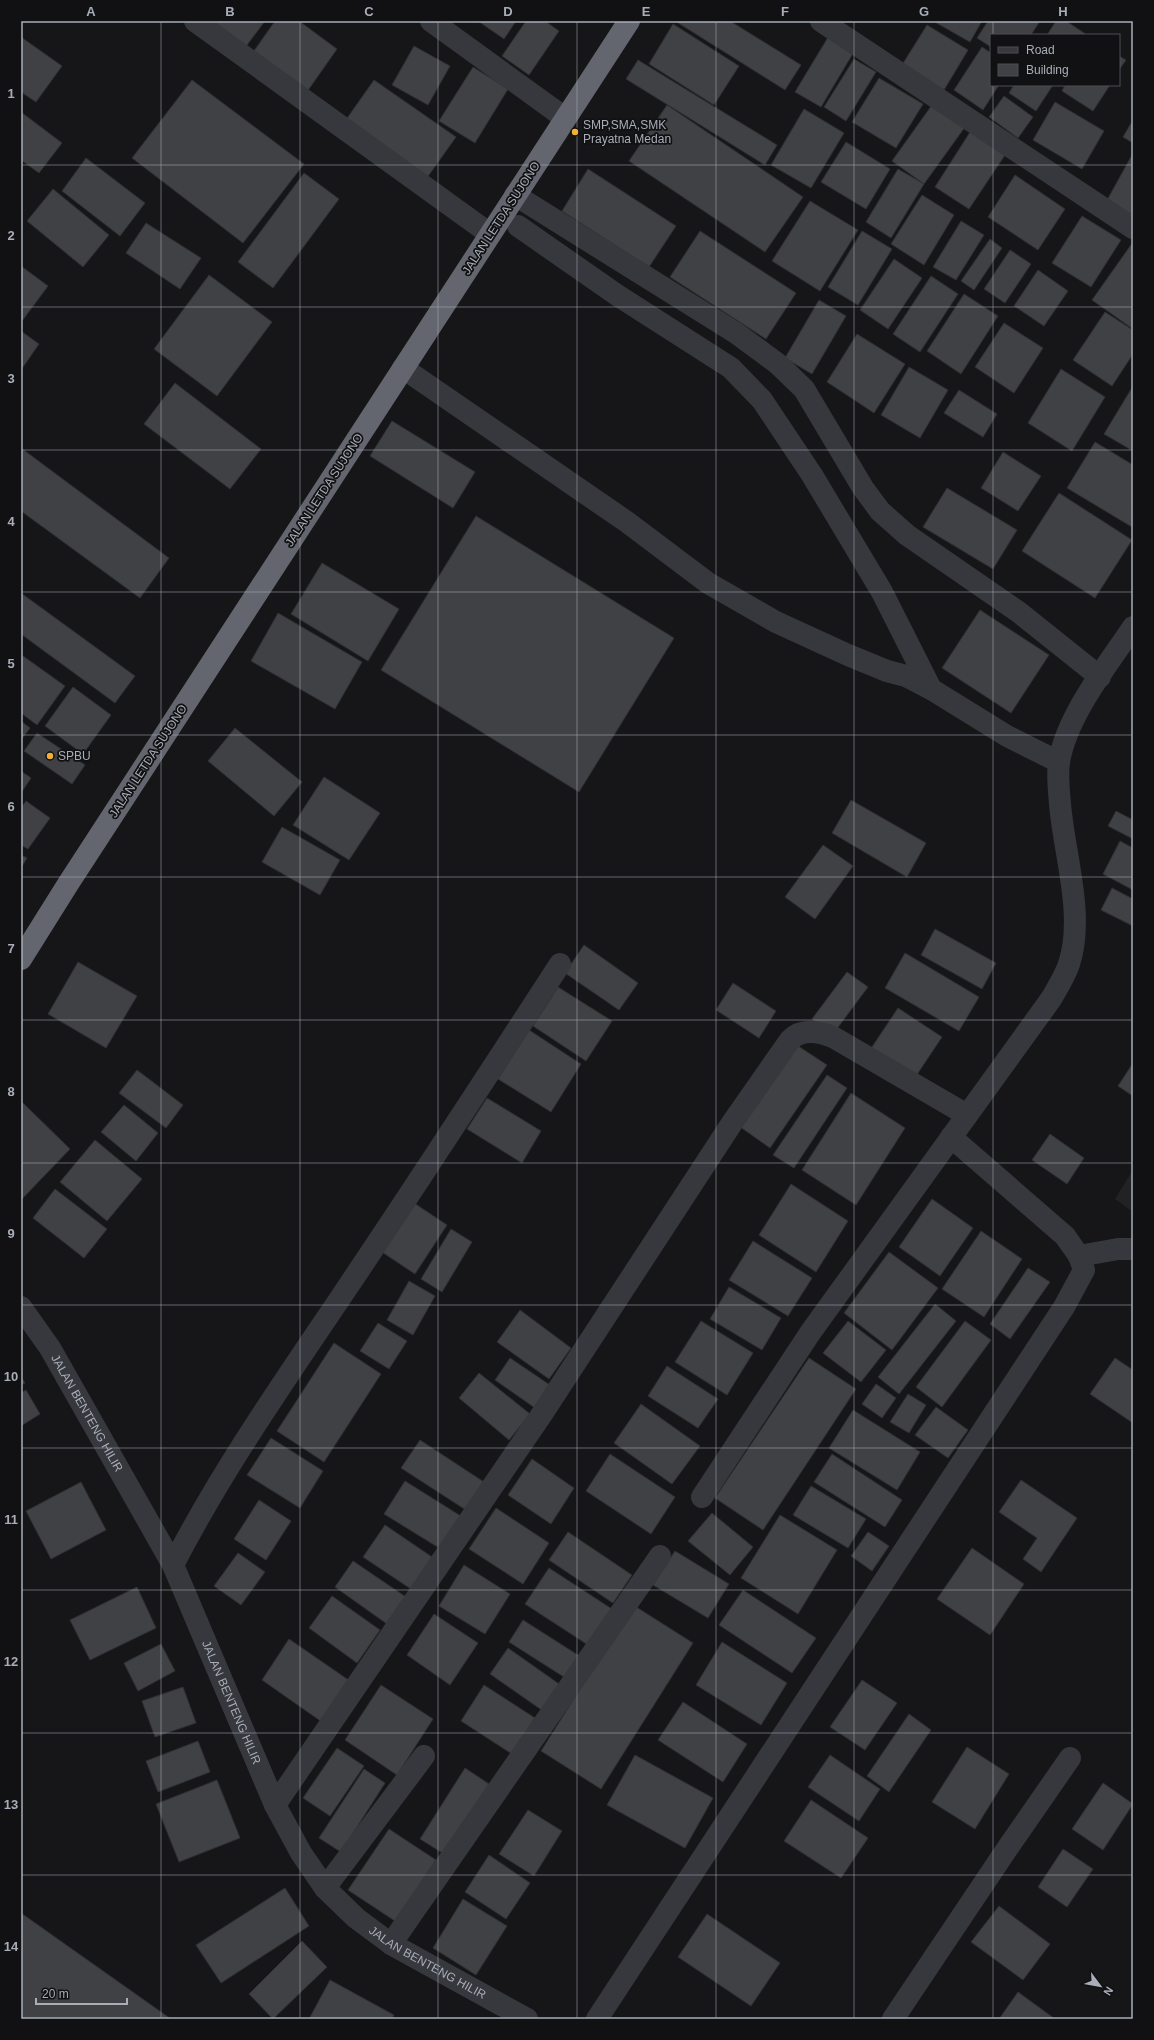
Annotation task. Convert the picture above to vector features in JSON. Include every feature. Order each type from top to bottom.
[{"type":"highway","name":"JALAN LETDA SUJONO","points":[[21,959],[629,21]]},
{"type":"street","points":[[195,21],[490,234]]},
{"type":"street","points":[[431,21],[565,118]]},
{"type":"street","points":[[821,21],[1133,228]]},
{"type":"street","points":[[515,195],[736,333],[778,364],[804,389],[862,488],[880,511],[907,535],[1020,614],[1100,677]]},
{"type":"street","points":[[518,226],[617,295],[731,368],[762,400],[812,475],[882,592],[931,689]]},
{"type":"street","points":[[403,368],[627,522],[708,583],[776,622],[848,655],[887,671],[906,676],[931,689],[1007,736],[1059,762]]},
{"type":"street","points":[[702,1497],[810,1333],[1051,999],[1062,979],[1069,962],[1074,938],[1074,911],[1061,817],[1059,762],[1073,724],[1100,677],[1133,627]]},
{"type":"street","points":[[173,1565],[200,1513],[242,1445],[452,1131],[560,964]]},
{"type":"street","points":[[275,1805],[533,1428],[727,1130],[790,1040],[800,1033],[822,1032],[967,1115]]},
{"type":"street","points":[[597,2019],[1064,1307],[1084,1270],[1079,1256],[1065,1236],[951,1137]]},
{"type":"street","points":[[1079,1256],[1118,1249],[1133,1249]]},
{"type":"street","name":"JALAN BENTENG HILIR","points":[[21,1307],[50,1348],[173,1565],[275,1805],[301,1853],[325,1888],[356,1918],[391,1944],[527,2019]]},
{"type":"street","points":[[391,1944],[660,1556]]},
{"type":"street","points":[[325,1888],[424,1756]]},
{"type":"street","points":[[893,2019],[1070,1758]]},
{"type":"shaded area","points":[[1133,1170],[1133,1212],[1115,1199]]},
{"type":"building","points":[[214,21],[265,21],[244,49],[211,25]]},
{"type":"building","points":[[275,21],[299,21],[337,49],[304,96],[249,58]]},
{"type":"building","points":[[478,21],[516,21],[504,39]]},
{"type":"building","points":[[526,21],[545,21],[559,31],[529,75],[502,56]]},
{"type":"building","points":[[675,21],[730,21],[801,65],[785,90]]},
{"type":"building","points":[[933,21],[982,21],[970,42]]},
{"type":"building","points":[[988,21],[1040,21],[1032,34],[990,34],[990,46],[977,38]]},
{"type":"building","points":[[1056,21],[1066,21],[1086,34],[1048,34]]},
{"type":"building","points":[[673,24],[739,66],[714,105],[649,64]]},
{"type":"building","points":[[927,25],[968,50],[944,90],[902,65]]},
{"type":"building","points":[[830,34],[855,50],[821,107],[795,92]]},
{"type":"building","points":[[21,37],[62,66],[36,102],[21,92]]},
{"type":"building","points":[[414,46],[450,66],[428,105],[392,85]]},
{"type":"building","points":[[982,47],[990,52],[990,86],[998,86],[983,110],[954,90]]},
{"type":"building","points":[[1120,57],[1126,60],[1120,69]]},
{"type":"building","points":[[854,59],[876,72],[846,121],[824,107]]},
{"type":"building","points":[[638,60],[777,145],[765,165],[626,79]]},
{"type":"building","points":[[473,67],[508,89],[475,143],[439,121]]},
{"type":"building","points":[[879,78],[923,104],[896,148],[852,122]]},
{"type":"building","points":[[192,80],[304,164],[243,243],[132,158]]},
{"type":"building","points":[[374,80],[456,137],[424,182],[343,124]]},
{"type":"building","points":[[1013,86],[1052,86],[1036,111],[1009,93]]},
{"type":"building","points":[[1064,86],[1109,86],[1093,111],[1062,91]]},
{"type":"building","points":[[1004,96],[1033,117],[1018,138],[989,117]]},
{"type":"building","points":[[1055,102],[1104,131],[1082,169],[1033,140]]},
{"type":"building","points":[[667,105],[803,197],[765,252],[629,161]]},
{"type":"building","points":[[932,105],[965,127],[924,184],[892,161]]},
{"type":"building","points":[[804,109],[844,133],[811,188],[771,165]]},
{"type":"building","points":[[21,112],[62,143],[39,173],[21,160]]},
{"type":"building","points":[[1133,120],[1133,143],[1123,137]]},
{"type":"building","points":[[972,129],[1007,152],[969,209],[935,187]]},
{"type":"building","points":[[846,142],[890,169],[866,209],[821,182]]},
{"type":"building","points":[[1132,155],[1133,156],[1133,218],[1106,202]]},
{"type":"building","points":[[86,158],[145,203],[120,236],[62,191]]},
{"type":"building","points":[[588,169],[676,226],[649,267],[562,211]]},
{"type":"building","points":[[898,169],[924,184],[891,238],[866,222]]},
{"type":"building","points":[[304,173],[339,199],[273,288],[238,262]]},
{"type":"building","points":[[1015,175],[1065,209],[1038,250],[988,217]]},
{"type":"building","points":[[53,189],[109,235],[83,267],[27,221]]},
{"type":"building","points":[[922,195],[954,215],[924,265],[891,244]]},
{"type":"building","points":[[810,201],[858,230],[820,291],[772,261]]},
{"type":"building","points":[[1082,216],[1121,240],[1091,287],[1052,263]]},
{"type":"building","points":[[961,221],[984,235],[956,280],[933,267]]},
{"type":"building","points":[[146,223],[201,258],[180,289],[126,253]]},
{"type":"building","points":[[700,231],[796,293],[766,339],[670,277]]},
{"type":"building","points":[[862,231],[892,249],[858,305],[828,287]]},
{"type":"building","points":[[990,239],[1002,248],[974,290],[961,281]]},
{"type":"building","points":[[1133,242],[1133,329],[1092,300]]},
{"type":"building","points":[[1010,250],[1031,264],[1005,303],[984,289]]},
{"type":"building","points":[[894,259],[922,278],[888,329],[860,310]]},
{"type":"building","points":[[21,266],[48,286],[22,321],[21,320]]},
{"type":"building","points":[[1038,270],[1068,291],[1044,326],[1014,306]]},
{"type":"building","points":[[209,275],[272,322],[217,396],[154,349]]},
{"type":"building","points":[[931,276],[958,294],[920,352],[893,334]]},
{"type":"building","points":[[964,294],[998,316],[961,374],[927,351]]},
{"type":"building","points":[[819,300],[846,316],[812,374],[785,358]]},
{"type":"building","points":[[1105,312],[1133,330],[1133,354],[1112,386],[1073,360]]},
{"type":"building","points":[[1004,323],[1043,348],[1014,393],[975,367]]},
{"type":"building","points":[[21,331],[39,344],[21,370]]},
{"type":"building","points":[[857,334],[905,364],[874,413],[827,382]]},
{"type":"building","points":[[909,367],[948,390],[920,438],[881,415]]},
{"type":"building","points":[[1061,369],[1105,397],[1072,451],[1028,423]]},
{"type":"building","points":[[175,383],[261,449],[230,489],[144,424]]},
{"type":"building","points":[[1133,386],[1133,451],[1104,434]]},
{"type":"building","points":[[959,390],[997,414],[983,437],[944,413]]},
{"type":"building","points":[[392,421],[475,472],[453,508],[370,456]]},
{"type":"building","points":[[1095,442],[1133,465],[1132,527],[1067,488]]},
{"type":"building","points":[[21,448],[169,558],[140,598],[21,511]]},
{"type":"building","points":[[1003,452],[1041,476],[1018,511],[981,488]]},
{"type":"building","points":[[947,488],[1017,530],[993,569],[923,527]]},
{"type":"building","points":[[1059,493],[1132,540],[1095,598],[1022,551]]},
{"type":"building","points":[[476,516],[674,638],[579,792],[381,670]]},
{"type":"building","points":[[322,563],[399,609],[368,661],[291,614]]},
{"type":"building","points":[[21,593],[135,676],[115,703],[21,634]]},
{"type":"building","points":[[980,610],[1049,655],[1011,713],[942,668]]},
{"type":"building","points":[[278,613],[362,662],[335,709],[251,661]]},
{"type":"building","points":[[23,656],[65,686],[37,725],[21,713],[21,659]]},
{"type":"building","points":[[73,687],[111,715],[83,754],[45,726]]},
{"type":"building","points":[[21,721],[30,728],[21,740]]},
{"type":"building","points":[[235,728],[302,782],[274,816],[208,761]]},
{"type":"building","points":[[37,733],[85,765],[72,784],[24,751]]},
{"type":"building","points":[[21,771],[31,778],[21,793]]},
{"type":"building","points":[[324,777],[380,813],[349,860],[293,825]]},
{"type":"building","points":[[851,800],[926,843],[907,877],[832,833]]},
{"type":"building","points":[[26,801],[50,818],[28,849],[21,845],[21,808]]},
{"type":"building","points":[[1116,811],[1133,820],[1133,839],[1108,826]]},
{"type":"building","points":[[282,827],[340,860],[320,895],[262,862]]},
{"type":"building","points":[[1120,841],[1133,848],[1133,890],[1103,874]]},
{"type":"building","points":[[823,845],[853,866],[815,919],[785,897]]},
{"type":"building","points":[[21,855],[27,858],[21,868]]},
{"type":"building","points":[[1112,888],[1133,899],[1133,926],[1101,910]]},
{"type":"building","points":[[935,929],[996,963],[982,989],[921,955]]},
{"type":"building","points":[[584,945],[638,983],[619,1010],[565,973]]},
{"type":"building","points":[[905,953],[979,997],[959,1031],[885,988]]},
{"type":"building","points":[[78,962],[137,996],[106,1048],[48,1014]]},
{"type":"building","points":[[847,972],[868,987],[833,1034],[812,1019]]},
{"type":"building","points":[[733,983],[776,1011],[759,1038],[716,1010]]},
{"type":"building","points":[[558,987],[612,1021],[586,1061],[533,1026]]},
{"type":"building","points":[[898,1008],[942,1037],[914,1079],[870,1050]]},
{"type":"building","points":[[529,1030],[581,1064],[551,1112],[498,1079]]},
{"type":"building","points":[[792,1042],[827,1065],[770,1148],[736,1124]]},
{"type":"building","points":[[1133,1063],[1133,1096],[1118,1086]]},
{"type":"building","points":[[137,1070],[183,1105],[166,1128],[119,1093]]},
{"type":"building","points":[[827,1075],[847,1088],[794,1168],[773,1155]]},
{"type":"building","points":[[851,1093],[905,1128],[856,1205],[802,1170]]},
{"type":"building","points":[[487,1098],[541,1131],[522,1163],[467,1129]]},
{"type":"building","points":[[21,1101],[70,1149],[21,1200]]},
{"type":"building","points":[[124,1105],[158,1133],[136,1161],[101,1132]]},
{"type":"building","points":[[1050,1134],[1084,1158],[1067,1184],[1032,1160]]},
{"type":"building","points":[[95,1140],[142,1179],[107,1221],[60,1182]]},
{"type":"building","points":[[791,1184],[848,1221],[816,1272],[759,1235]]},
{"type":"building","points":[[55,1189],[107,1229],[84,1258],[33,1218]]},
{"type":"building","points":[[932,1199],[973,1228],[940,1276],[899,1247]]},
{"type":"building","points":[[411,1201],[447,1225],[415,1274],[379,1250]]},
{"type":"building","points":[[451,1229],[472,1242],[442,1292],[421,1279]]},
{"type":"building","points":[[981,1231],[1022,1259],[984,1317],[942,1289]]},
{"type":"building","points":[[753,1241],[812,1278],[788,1316],[729,1280]]},
{"type":"building","points":[[889,1252],[938,1288],[892,1350],[844,1313]]},
{"type":"building","points":[[1028,1268],[1050,1282],[1010,1339],[990,1324]]},
{"type":"building","points":[[409,1281],[435,1296],[413,1335],[387,1320]]},
{"type":"building","points":[[729,1287],[781,1318],[762,1350],[710,1319]]},
{"type":"building","points":[[935,1304],[956,1321],[899,1394],[878,1377]]},
{"type":"building","points":[[520,1310],[571,1348],[549,1379],[497,1342]]},
{"type":"building","points":[[701,1321],[753,1353],[727,1395],[675,1362]]},
{"type":"building","points":[[848,1321],[886,1350],[861,1382],[823,1353]]},
{"type":"building","points":[[965,1321],[991,1340],[942,1407],[916,1387]]},
{"type":"building","points":[[378,1323],[407,1341],[389,1369],[360,1351]]},
{"type":"building","points":[[334,1343],[381,1374],[324,1462],[277,1431]]},
{"type":"building","points":[[510,1358],[550,1385],[535,1408],[495,1380]]},
{"type":"building","points":[[809,1358],[856,1389],[763,1530],[715,1498]]},
{"type":"building","points":[[1115,1358],[1133,1370],[1133,1423],[1090,1394]]},
{"type":"building","points":[[667,1366],[718,1399],[698,1428],[648,1396]]},
{"type":"building","points":[[479,1373],[530,1414],[509,1440],[459,1398]]},
{"type":"building","points":[[21,1377],[25,1383],[21,1385]]},
{"type":"building","points":[[876,1384],[896,1398],[882,1418],[862,1404]]},
{"type":"building","points":[[26,1390],[40,1414],[21,1426],[21,1393]]},
{"type":"building","points":[[908,1394],[926,1405],[909,1433],[890,1422]]},
{"type":"building","points":[[641,1404],[700,1446],[672,1484],[614,1443]]},
{"type":"building","points":[[936,1407],[968,1430],[948,1458],[915,1435]]},
{"type":"building","points":[[853,1410],[920,1452],[897,1490],[829,1448]]},
{"type":"building","points":[[271,1438],[323,1471],[300,1508],[247,1475]]},
{"type":"building","points":[[420,1440],[487,1484],[469,1512],[401,1468]]},
{"type":"building","points":[[610,1454],[675,1497],[651,1534],[586,1491]]},
{"type":"building","points":[[832,1454],[902,1500],[885,1527],[814,1482]]},
{"type":"building","points":[[532,1459],[574,1488],[551,1524],[508,1495]]},
{"type":"building","points":[[1021,1480],[1077,1518],[1041,1572],[1023,1559],[1037,1538],[999,1512]]},
{"type":"building","points":[[405,1481],[464,1518],[444,1551],[384,1514]]},
{"type":"building","points":[[81,1482],[106,1530],[51,1559],[26,1511]]},
{"type":"building","points":[[811,1486],[866,1519],[848,1548],[793,1515]]},
{"type":"building","points":[[259,1500],[291,1521],[266,1560],[234,1539]]},
{"type":"building","points":[[496,1508],[549,1543],[523,1584],[469,1549]]},
{"type":"building","points":[[712,1513],[753,1547],[730,1575],[688,1541]]},
{"type":"building","points":[[780,1515],[837,1550],[798,1614],[741,1578]]},
{"type":"building","points":[[385,1525],[435,1559],[414,1591],[363,1557]]},
{"type":"building","points":[[568,1532],[632,1575],[613,1603],[549,1560]]},
{"type":"building","points":[[868,1532],[889,1546],[872,1571],[851,1556]]},
{"type":"building","points":[[972,1548],[1024,1584],[990,1635],[937,1599]]},
{"type":"building","points":[[675,1551],[729,1584],[708,1618],[653,1585]]},
{"type":"building","points":[[238,1553],[265,1572],[241,1605],[214,1586]]},
{"type":"building","points":[[353,1561],[406,1597],[387,1624],[335,1587]]},
{"type":"building","points":[[464,1565],[510,1594],[485,1634],[439,1606]]},
{"type":"building","points":[[549,1568],[612,1609],[588,1645],[525,1604]]},
{"type":"building","points":[[137,1587],[156,1628],[90,1660],[70,1620]]},
{"type":"building","points":[[743,1590],[816,1638],[792,1673],[719,1625]]},
{"type":"building","points":[[332,1596],[380,1630],[357,1663],[309,1628]]},
{"type":"building","points":[[633,1605],[693,1643],[601,1789],[541,1751]]},
{"type":"building","points":[[434,1614],[478,1643],[450,1685],[407,1655]]},
{"type":"building","points":[[523,1620],[581,1657],[567,1679],[509,1642]]},
{"type":"building","points":[[289,1639],[350,1681],[322,1722],[262,1680]]},
{"type":"building","points":[[722,1642],[787,1683],[761,1725],[696,1685]]},
{"type":"building","points":[[161,1644],[175,1671],[138,1691],[124,1663]]},
{"type":"building","points":[[508,1648],[562,1686],[543,1711],[490,1674]]},
{"type":"building","points":[[862,1680],[897,1703],[865,1750],[830,1727]]},
{"type":"building","points":[[381,1685],[433,1719],[397,1775],[345,1740]]},
{"type":"building","points":[[484,1685],[535,1718],[512,1754],[461,1721]]},
{"type":"building","points":[[183,1687],[196,1723],[155,1737],[142,1701]]},
{"type":"building","points":[[683,1702],[747,1744],[723,1782],[658,1740]]},
{"type":"building","points":[[909,1714],[931,1730],[889,1792],[867,1776]]},
{"type":"building","points":[[198,1741],[210,1772],[158,1792],[146,1761]]},
{"type":"building","points":[[967,1747],[1009,1774],[975,1829],[932,1802]]},
{"type":"building","points":[[337,1748],[364,1766],[330,1816],[303,1798]]},
{"type":"building","points":[[635,1755],[713,1798],[685,1848],[607,1805]]},
{"type":"building","points":[[830,1755],[880,1789],[859,1821],[808,1787]]},
{"type":"building","points":[[465,1768],[489,1784],[444,1854],[420,1839]]},
{"type":"building","points":[[364,1769],[385,1783],[341,1852],[319,1838]]},
{"type":"building","points":[[217,1780],[240,1838],[179,1862],[156,1804]]},
{"type":"building","points":[[1103,1783],[1133,1804],[1103,1850],[1072,1829]]},
{"type":"building","points":[[811,1800],[868,1838],[841,1878],[784,1841]]},
{"type":"building","points":[[528,1810],[562,1831],[534,1876],[499,1854]]},
{"type":"building","points":[[389,1829],[436,1860],[395,1921],[348,1890]]},
{"type":"building","points":[[1063,1849],[1093,1869],[1067,1907],[1038,1887]]},
{"type":"building","points":[[489,1855],[530,1883],[506,1919],[465,1892]]},
{"type":"building","points":[[285,1888],[309,1926],[221,1983],[196,1945]]},
{"type":"building","points":[[463,1899],[507,1926],[476,1975],[433,1948]]},
{"type":"building","points":[[999,1906],[1050,1944],[1023,1980],[971,1942]]},
{"type":"building","points":[[21,1913],[171,2019],[21,2019]]},
{"type":"building","points":[[707,1914],[780,1963],[751,2006],[678,1957]]},
{"type":"building","points":[[302,1941],[327,1967],[273,2019],[249,1994]]},
{"type":"building","points":[[330,1980],[394,2015],[392,2019],[309,2019]]},
{"type":"building","points":[[1018,1992],[1055,2019],[999,2019]]},
{"type":"place","name":"SMP,SMA,SMK Prayatna Medan","points":[[575,132]]},
{"type":"place","name":"SPBU","points":[[50,756]]}]
